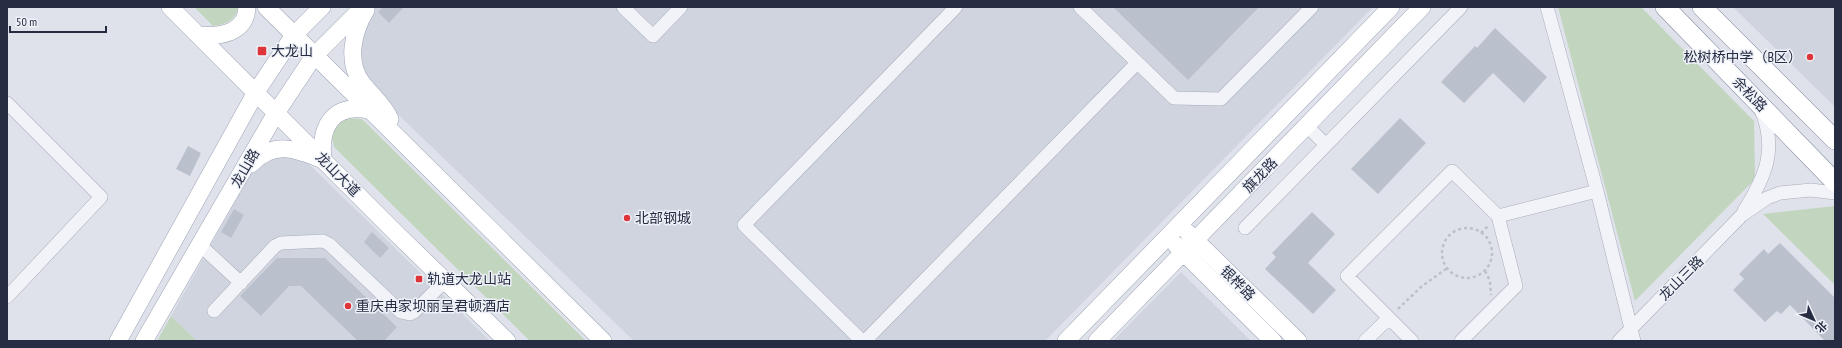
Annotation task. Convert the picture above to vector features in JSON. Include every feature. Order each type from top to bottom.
[{"type":"highway","name":"余松路","points":[[1665,7],[1835,182]]},
{"type":"highway","name":"余松路","points":[[1702,7],[1835,140]]},
{"type":"main road","name":"龙山大道","points":[[170,7],[507,341]]},
{"type":"main road","points":[[198,35],[217,36],[233,31],[240,26],[245,18],[247,7]]},
{"type":"main road","points":[[266,7],[603,341]]},
{"type":"main road","name":"龙山路","points":[[118,341],[256,92],[294,35],[322,7]]},
{"type":"main road","name":"龙山路","points":[[144,341],[276,113],[314,56],[363,7]]},
{"type":"main road","points":[[368,7],[357,28],[354,40],[354,63],[361,82],[387,112],[399,140]]},
{"type":"main road","points":[[1066,341],[1391,7]]},
{"type":"main road","name":"旗龙路","points":[[1097,341],[1196,241],[1422,7]]},
{"type":"main road","points":[[241,173],[257,157],[267,151],[276,149],[296,150],[323,160],[322,136],[326,126],[333,116],[351,108],[370,110]]},
{"type":"main road","name":"银桦路","points":[[1179,224],[1298,341]]},
{"type":"main road","name":"银桦路","points":[[1167,236],[1273,341]]},
{"type":"street","points":[[623,7],[653,36],[681,7]]},
{"type":"street","points":[[956,7],[744,225],[863,341],[1137,63]]},
{"type":"street","points":[[1080,7],[1174,98],[1222,99],[1312,7]]},
{"type":"street","points":[[1547,7],[1597,191],[1634,341]]},
{"type":"street","points":[[1245,228],[1460,8]]},
{"type":"street","points":[[7,103],[101,197],[7,297]]},
{"type":"street","points":[[1742,214],[1757,189],[1770,151],[1767,124],[1758,103]]},
{"type":"street","points":[[1307,126],[1326,145]]},
{"type":"street","points":[[1412,341],[1347,276],[1452,171],[1498,216],[1516,286],[1461,341]]},
{"type":"street","points":[[1742,214],[1767,198],[1780,193],[1811,190],[1835,193]]},
{"type":"street","points":[[1498,216],[1597,191]]},
{"type":"street","name":"龙山三路","points":[[1619,341],[1742,214]]},
{"type":"street","points":[[214,311],[275,246],[281,243],[323,241],[329,244],[401,312],[405,314],[414,312],[445,281]]},
{"type":"street","points":[[200,245],[241,283]]},
{"type":"street","points":[[1365,341],[1389,318]]},
{"type":"path","points":[[1468,228],[1481,233],[1490,244],[1491,258],[1485,271],[1472,278],[1458,277],[1446,269],[1441,256],[1444,242],[1454,231],[1468,228]]},
{"type":"path","points":[[1389,318],[1420,287],[1446,269]]},
{"type":"path","points":[[1485,271],[1490,281],[1493,309]]},
{"type":"shaded area","points":[[373,7],[1373,7],[1045,341],[634,341],[381,98],[361,67],[359,41]]},
{"type":"shaded area","name":"松树桥中学（B区）","points":[[1733,7],[1835,7],[1835,107]]},
{"type":"shaded area","name":"重庆冉家坝丽呈君顿酒店","points":[[283,154],[303,160],[312,167],[490,341],[197,341],[171,316],[253,170],[262,161]]},
{"type":"shaded area","points":[[1181,272],[1251,341],[1113,341]]},
{"type":"green space","points":[[194,7],[238,7],[235,16],[232,19],[222,24],[213,26]]},
{"type":"green space","points":[[1558,7],[1641,7],[1754,121],[1755,179],[1635,301]]},
{"type":"green space","points":[[346,118],[362,119],[586,341],[530,341],[334,147],[331,132]]},
{"type":"green space","points":[[1835,206],[1835,285],[1763,214]]},
{"type":"green space","points":[[171,316],[197,341],[157,341]]},
{"type":"building","points":[[383,7],[404,7],[389,23],[378,12]]},
{"type":"building","points":[[1113,7],[1259,7],[1188,80]]},
{"type":"building","points":[[1495,28],[1547,77],[1524,103],[1493,73],[1464,103],[1441,82],[1475,46],[1477,48]]},
{"type":"building","points":[[1400,118],[1426,143],[1378,194],[1351,169]]},
{"type":"building","points":[[188,146],[201,153],[190,176],[176,169]]},
{"type":"building","points":[[234,209],[244,215],[231,238],[221,232]]},
{"type":"building","points":[[1312,212],[1335,234],[1308,263],[1336,290],[1313,314],[1265,269],[1276,257],[1272,253]]},
{"type":"building","points":[[372,232],[389,248],[380,258],[364,242]]},
{"type":"building","points":[[1780,243],[1835,298],[1835,341],[1825,341],[1790,305],[1781,314],[1777,311],[1765,322],[1733,290],[1744,279],[1739,274],[1764,249],[1768,254]]},
{"type":"building","name":"重庆冉家坝丽呈君顿酒店","points":[[277,258],[325,258],[397,327],[384,341],[358,341],[301,286],[289,286],[261,316],[240,296]]},
{"type":"place","name":"大龙山","points":[[262,51]]},
{"type":"place","name":"松树桥中学（B区）","points":[[1810,57]]},
{"type":"place","name":"北部钢城","points":[[627,218]]},
{"type":"place","name":"轨道大龙山站","points":[[419,279]]},
{"type":"place","name":"重庆冉家坝丽呈君顿酒店","points":[[348,306]]}]
